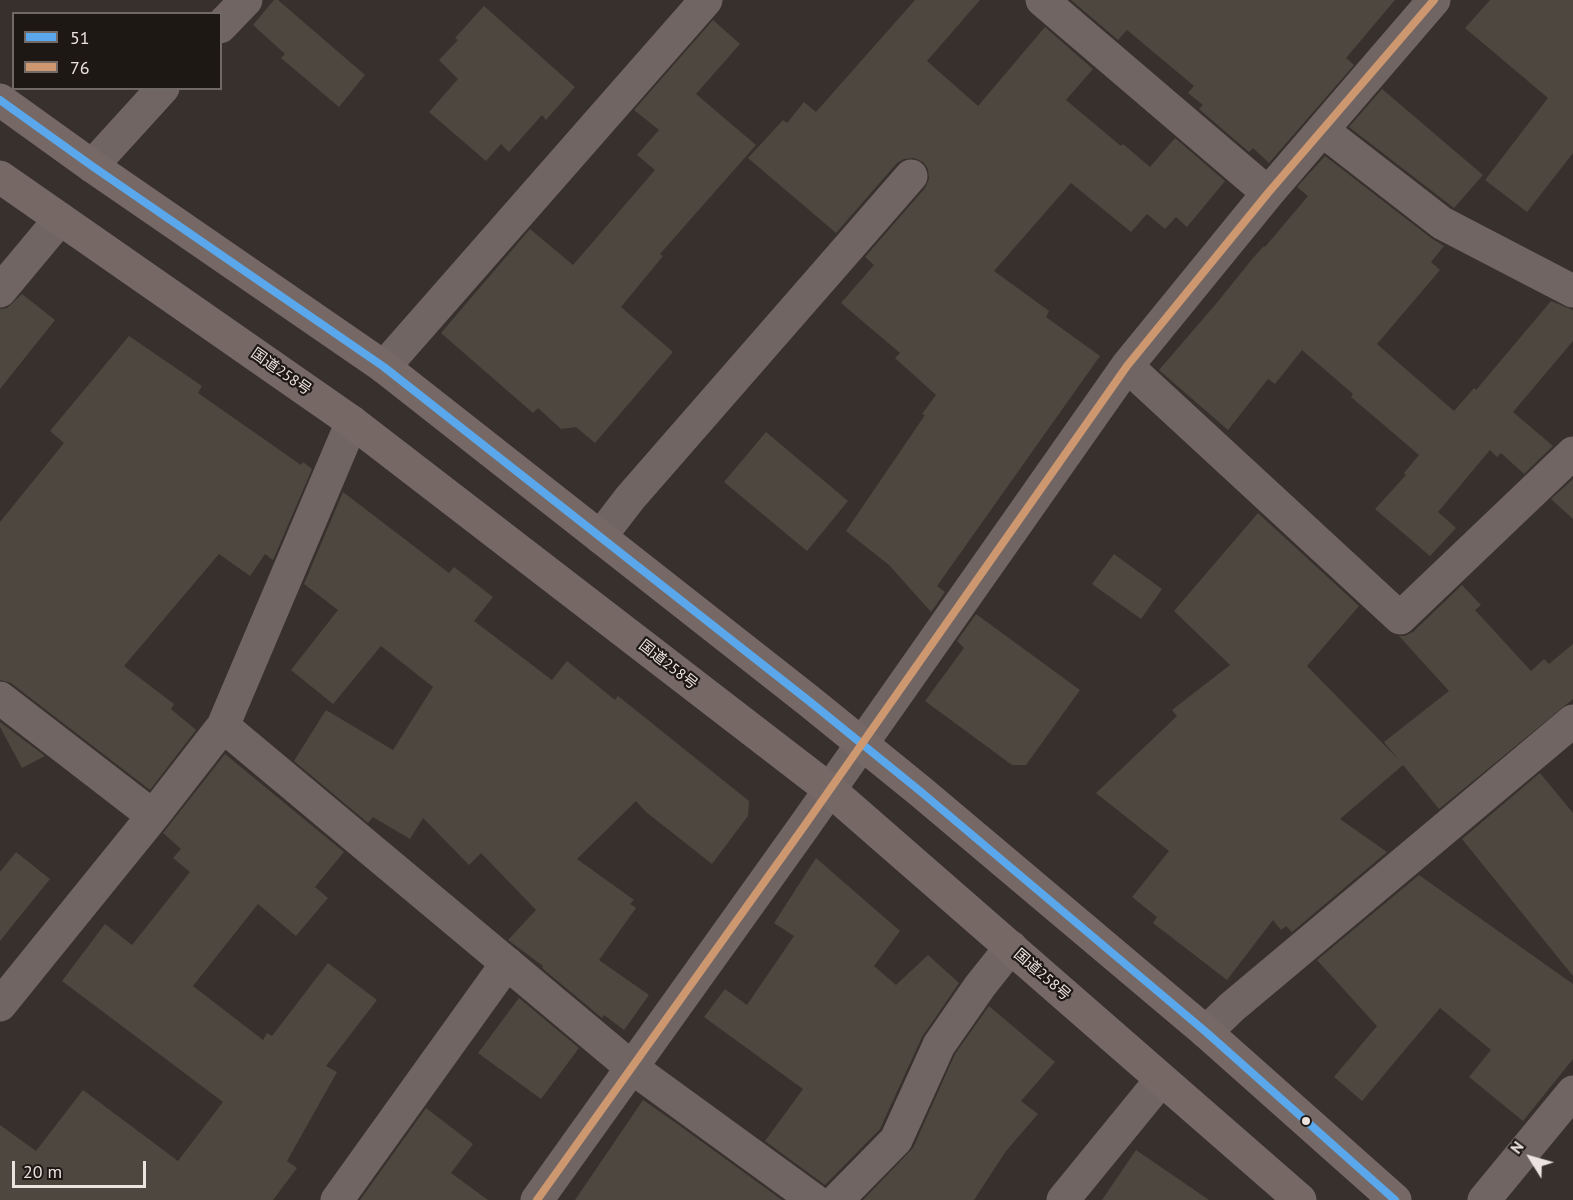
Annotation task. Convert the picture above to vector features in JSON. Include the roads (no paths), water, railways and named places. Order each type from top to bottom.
[{"type":"highway","points":[[0,100],[384,367],[862,743],[1206,1032],[1395,1200]]},
{"type":"highway","name":"国道258号","points":[[0,177],[352,422],[830,790],[1300,1200]]},
{"type":"street","points":[[222,25],[246,0]]},
{"type":"street","points":[[384,367],[706,0]]},
{"type":"street","points":[[1042,0],[1268,193]]},
{"type":"street","points":[[537,1200],[830,790],[1127,366],[1268,193],[1434,0]]},
{"type":"street","points":[[92,166],[162,90]]},
{"type":"street","points":[[1322,130],[1442,223],[1573,291]]},
{"type":"street","points":[[600,537],[630,498],[911,176]]},
{"type":"street","points":[[0,291],[60,219]]},
{"type":"street","points":[[1127,366],[1400,618],[1573,453]]},
{"type":"street","points":[[4,992],[153,816],[223,726],[352,422]]},
{"type":"street","points":[[0,698],[153,816]]},
{"type":"street","points":[[1206,1032],[1232,1007],[1573,721]]},
{"type":"street","points":[[223,726],[632,1067],[814,1200]]},
{"type":"street","points":[[837,1200],[896,1140],[939,1045],[980,986],[1011,947]]},
{"type":"street","points":[[337,1200],[507,963]]},
{"type":"street","points":[[1063,1200],[1161,1080]]},
{"type":"street","points":[[1484,1200],[1573,1092]]}]
